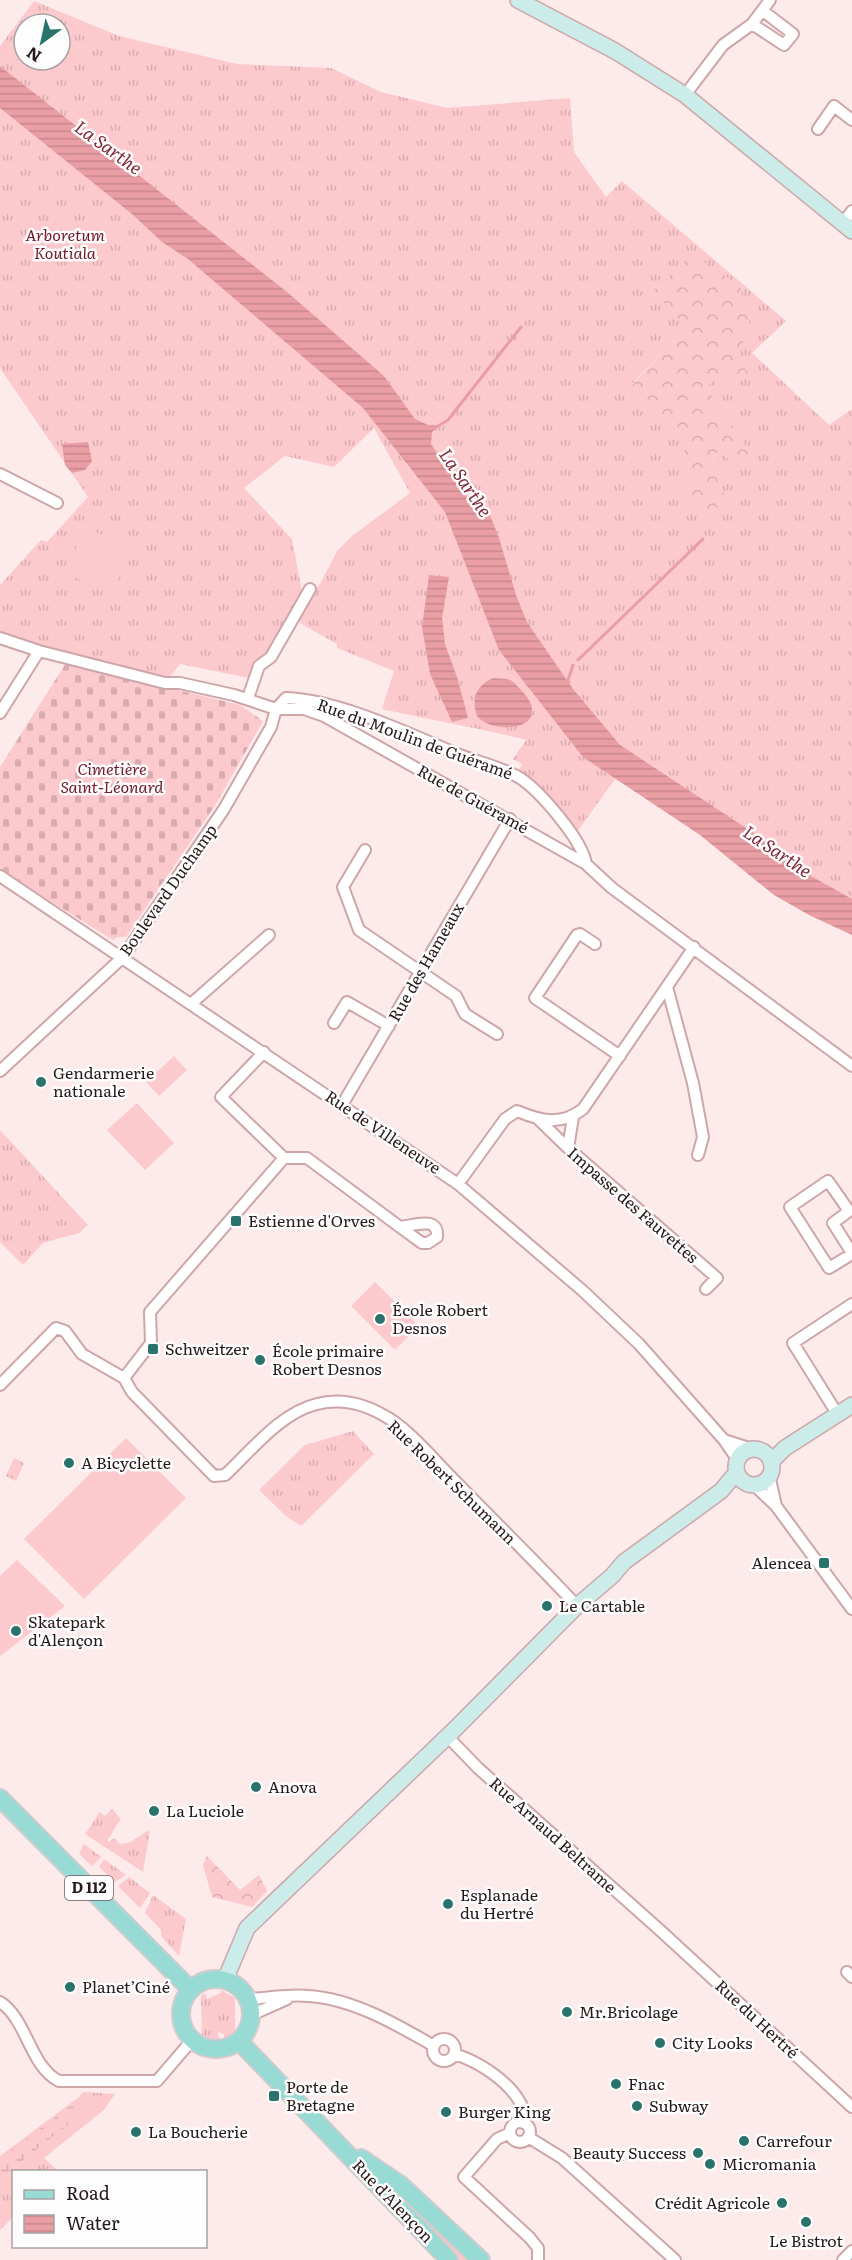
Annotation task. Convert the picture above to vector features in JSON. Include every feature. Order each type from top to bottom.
[{"type":"main road","name":"D 112","points":[[0,1798],[191,1990]]},
{"type":"main road","points":[[209,1980],[225,1980],[240,1989],[250,2007],[247,2032],[239,2041],[227,2047],[213,2049],[192,2039],[183,2024],[181,2013],[184,2000],[191,1990],[209,1980]]},
{"type":"main road","name":"Rue d'Alençon","points":[[239,2041],[449,2260]]},
{"type":"main road","name":"Rue d'Alençon","points":[[337,2142],[401,2185],[481,2260]]},
{"type":"street","points":[[518,0],[615,51],[685,95],[849,222]]},
{"type":"street","points":[[685,95],[723,45],[752,24],[770,0]]},
{"type":"street","points":[[752,24],[784,45],[793,34],[763,11]]},
{"type":"street","points":[[818,129],[834,106],[852,120]]},
{"type":"street","points":[[0,474],[57,504]]},
{"type":"street","points":[[248,698],[259,666],[271,657],[310,589]]},
{"type":"street","name":"Rue de Guéramé","points":[[0,638],[39,651],[165,683],[180,683],[248,698],[276,709],[304,709],[324,716],[510,819],[586,864],[612,888],[852,1066]]},
{"type":"street","points":[[0,712],[39,651]]},
{"type":"street","name":"Rue du Moulin de Guéramé","points":[[276,709],[286,698],[301,698],[341,709],[520,778],[554,809],[585,854],[586,864]]},
{"type":"street","name":"Boulevard Duchamp","points":[[0,1071],[123,957],[224,809],[271,727],[276,709]]},
{"type":"street","name":"Rue des Hameaux","points":[[342,1105],[510,819]]},
{"type":"street","points":[[365,850],[343,887],[359,930],[456,996],[465,1014],[497,1034]]},
{"type":"street","name":"Rue de Villeneuve","points":[[0,876],[458,1184],[517,1233],[639,1344],[723,1440],[743,1474],[776,1506]]},
{"type":"street","points":[[595,944],[580,934],[577,935],[535,998],[620,1056]]},
{"type":"street","points":[[192,1003],[269,935]]},
{"type":"street","points":[[458,1184],[505,1119],[517,1111],[539,1120],[573,1117],[583,1109],[694,947]]},
{"type":"street","points":[[667,987],[693,1083],[704,1137],[698,1155]]},
{"type":"street","points":[[334,1023],[347,1002],[389,1026]]},
{"type":"street","points":[[264,1052],[221,1097],[284,1158],[307,1158],[400,1227]]},
{"type":"street","points":[[568,1148],[573,1117]]},
{"type":"street","name":"Impasse des Fauvettes","points":[[539,1120],[717,1278],[706,1289]]},
{"type":"street","points":[[0,1385],[56,1328],[65,1331],[82,1354],[124,1378],[151,1343],[150,1312],[284,1158]]},
{"type":"street","points":[[828,1181],[849,1211],[833,1222],[852,1254],[829,1268],[790,1207],[828,1181]]},
{"type":"street","points":[[838,1415],[793,1343],[852,1304]]},
{"type":"street","name":"Rue Robert Schumann","points":[[124,1378],[132,1392],[214,1476],[218,1477],[225,1475],[295,1411],[336,1401],[359,1404],[378,1413],[392,1420],[424,1450],[574,1603]]},
{"type":"street","points":[[743,1474],[741,1454],[764,1460],[852,1406]]},
{"type":"street","points":[[723,1440],[764,1460],[776,1506],[852,1609]]},
{"type":"street","points":[[743,1474],[763,1482],[764,1460]]},
{"type":"street","points":[[225,1980],[247,1928],[447,1736],[526,1657],[574,1603],[612,1576],[624,1562],[743,1474]]},
{"type":"street","name":"Rue Arnaud Beltrame","points":[[447,1736],[478,1768],[662,1932]]},
{"type":"street","name":"Rue du Hertré","points":[[662,1932],[852,2107]]},
{"type":"street","points":[[250,2007],[293,1996],[308,1996],[347,2004],[390,2021],[434,2046],[434,2053],[440,2060],[447,2061],[454,2054],[485,2067],[511,2091],[522,2106],[523,2123]]},
{"type":"street","points":[[250,2007],[293,1996]]},
{"type":"street","points":[[0,2002],[11,2011],[46,2072],[59,2081],[157,2081],[192,2039]]},
{"type":"street","points":[[510,2133],[517,2142],[523,2141],[528,2137],[529,2128],[523,2123],[515,2123],[510,2133],[497,2139],[464,2178],[530,2238],[538,2248],[538,2260]]},
{"type":"street","points":[[528,2137],[562,2158],[674,2259]]},
{"type":"street","points":[[843,2260],[852,2251]]},
{"type":"green space","points":[[34,1],[61,12],[26,12]]},
{"type":"green space","name":"Arboretum Koutiala","points":[[72,17],[119,36],[237,64],[331,68],[381,92],[447,108],[570,98],[574,152],[606,197],[622,181],[786,321],[752,353],[829,425],[852,409],[852,908],[615,779],[577,832],[518,772],[522,764],[513,759],[526,740],[382,709],[394,671],[337,648],[337,644],[293,619],[320,584],[337,551],[352,536],[410,493],[374,428],[334,467],[285,456],[244,488],[292,539],[302,592],[254,679],[180,664],[165,683],[0,638],[0,585],[41,540],[47,542],[88,497],[0,368],[0,108],[133,215],[162,242],[190,217],[0,66],[0,46],[12,30],[12,72],[72,72]],"holes":[[[750,326],[733,359],[707,386],[721,414],[754,458],[718,451],[712,466],[726,499],[705,518],[679,493],[691,481],[681,433],[632,384],[686,327]]]},
{"type":"green space","points":[[692,254],[740,286],[750,326],[737,355],[751,379],[720,376],[707,386],[721,414],[754,458],[739,466],[717,452],[712,466],[726,499],[705,518],[678,493],[679,484],[691,481],[681,433],[632,385],[686,327],[653,291]]},
{"type":"green space","points":[[83,528],[131,545],[114,592],[67,575]]},
{"type":"green space","name":"Cimetière Saint-Léonard","points":[[66,663],[240,705],[263,721],[216,804],[126,937],[113,940],[0,870],[0,767]]},
{"type":"green space","points":[[174,1056],[187,1070],[159,1096],[146,1082]]},
{"type":"green space","points":[[137,1103],[174,1143],[145,1170],[107,1130]]},
{"type":"green space","points":[[0,1130],[88,1225],[79,1233],[43,1243],[23,1265],[0,1242]]},
{"type":"green space","points":[[375,1282],[419,1326],[395,1350],[351,1306]]},
{"type":"green space","points":[[353,1431],[374,1454],[301,1526],[286,1516],[259,1490],[305,1445]]},
{"type":"green space","points":[[126,1438],[186,1498],[84,1599],[24,1539]]},
{"type":"green space","points":[[14,1458],[24,1463],[16,1481],[6,1476]]},
{"type":"green space","name":"Skatepark d'Alençon","points":[[17,1560],[65,1606],[0,1656],[0,1576]]},
{"type":"green space","points":[[112,1809],[121,1819],[107,1840],[109,1842],[114,1838],[120,1844],[125,1844],[150,1830],[143,1872],[85,1834],[100,1812],[105,1816]]},
{"type":"green space","points":[[84,1844],[101,1857],[92,1866],[79,1854]]},
{"type":"green space","points":[[207,1856],[240,1890],[259,1875],[267,1891],[252,1907],[212,1897],[203,1865]]},
{"type":"green space","points":[[104,1859],[126,1875],[115,1882],[99,1867]]},
{"type":"green space","points":[[129,1877],[150,1893],[140,1908],[118,1886]]},
{"type":"green space","points":[[153,1895],[186,1919],[179,1956],[161,1936],[161,1930],[145,1913]]},
{"type":"green space","points":[[221,1990],[235,1998],[235,2034],[224,2041],[224,2034],[218,2032],[220,2042],[202,2037],[201,1996],[205,1993],[207,1999],[221,1993]]},
{"type":"green space","points":[[83,2092],[115,2094],[104,2110],[44,2158],[57,2170],[12,2170],[12,2218],[0,2230],[0,2156]]},
{"type":"green space","points":[[78,2100],[82,2100],[85,2109],[79,2116],[0,2178],[0,2159]]},
{"type":"green space","points":[[382,2178],[473,2260],[452,2260]]},
{"type":"water","name":"La Sarthe","points":[[0,66],[287,292],[384,376],[415,419],[428,425],[441,425],[432,432],[431,444],[468,498],[488,510],[527,622],[573,689],[620,745],[755,834],[802,871],[852,899],[852,935],[809,915],[774,895],[700,835],[583,757],[499,650],[445,512],[363,408],[188,259],[162,242],[133,215],[0,108]]},
{"type":"water","points":[[88,442],[92,461],[85,470],[72,473],[65,465],[62,444]]},
{"type":"water","points":[[429,575],[449,577],[442,618],[445,644],[468,718],[452,722],[430,674],[422,627]]},
{"type":"water","points":[[493,678],[512,681],[528,699],[532,706],[532,713],[526,722],[511,727],[498,727],[477,716],[476,693],[482,685]]},
{"type":"waterway","points":[[438,426],[448,420],[521,327]]},
{"type":"waterway","points":[[578,660],[703,539]]},
{"type":"waterway","points":[[567,683],[573,665]]},
{"type":"place","name":"Gendarmerie nationale","points":[[41,1082]]},
{"type":"place","name":"Estienne d'Orves","points":[[236,1221]]},
{"type":"place","name":"École Robert Desnos","points":[[380,1319]]},
{"type":"place","name":"Schweitzer","points":[[153,1349]]},
{"type":"place","name":"École primaire Robert Desnos","points":[[260,1360]]},
{"type":"place","name":"A Bicyclette","points":[[69,1463]]},
{"type":"place","name":"Alencea","points":[[824,1563]]},
{"type":"place","name":"Le Cartable","points":[[547,1606]]},
{"type":"place","name":"Skatepark d'Alençon","points":[[16,1631]]},
{"type":"place","name":"Anova","points":[[256,1787]]},
{"type":"place","name":"La Luciole","points":[[154,1811]]},
{"type":"place","name":"Esplanade du Hertré","points":[[448,1904]]},
{"type":"place","name":"Planet’Ciné","points":[[70,1987]]},
{"type":"place","name":"Mr.Bricolage","points":[[567,2012]]},
{"type":"place","name":"City Looks","points":[[660,2043]]},
{"type":"place","name":"Fnac","points":[[616,2084]]},
{"type":"place","name":"Porte de Bretagne","points":[[274,2096]]},
{"type":"place","name":"Subway","points":[[637,2106]]},
{"type":"place","name":"Burger King","points":[[446,2112]]},
{"type":"place","name":"La Boucherie","points":[[136,2132]]},
{"type":"place","name":"Carrefour","points":[[744,2141]]},
{"type":"place","name":"Beauty Success","points":[[698,2153]]},
{"type":"place","name":"Micromania","points":[[710,2164]]},
{"type":"place","name":"Crédit Agricole","points":[[782,2203]]},
{"type":"place","name":"Le Bistrot","points":[[806,2222]]}]
